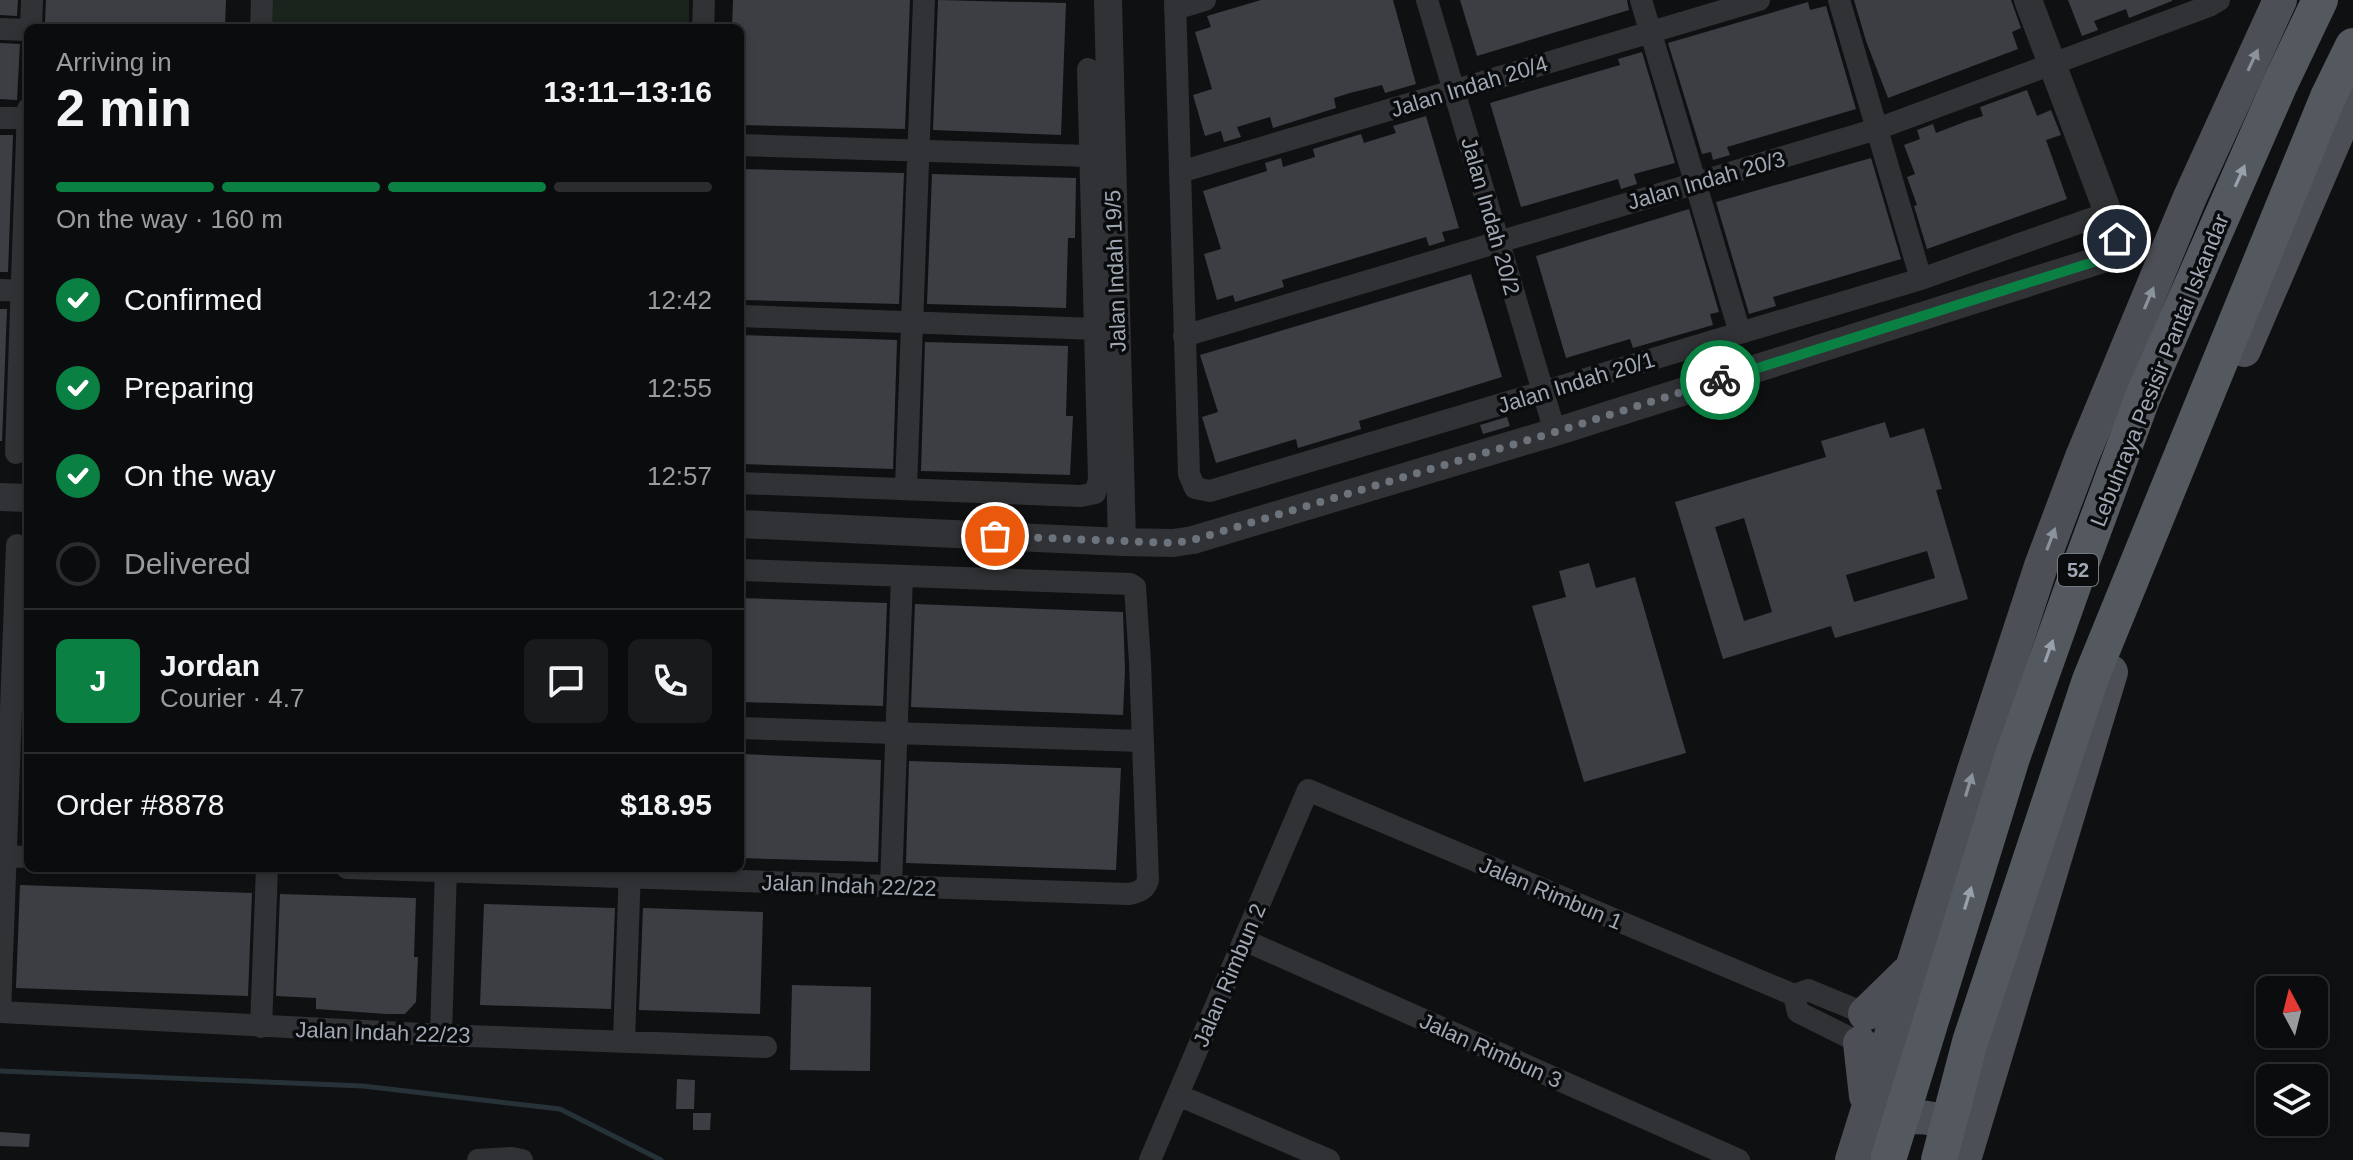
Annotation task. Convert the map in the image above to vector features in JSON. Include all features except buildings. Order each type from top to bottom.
[{"type":"highway","name":"Lebuhraya Pesisir Pantai Iskandar","points":[[1888,1160],[2012,758],[2142,399],[2279,86],[2320,0]]},
{"type":"highway","name":"52","points":[[1939,1160],[1970,1042],[2090,680],[2328,97],[2353,46]]},
{"type":"main road","points":[[1859,1135],[1869,1031],[1913,967],[2041,566],[2082,457],[2190,197],[2280,0]]},
{"type":"main road","points":[[1964,1160],[2106,685],[2253,328],[2353,97]]},
{"type":"main road","points":[[1926,924],[1949,962],[1974,973],[2007,971],[2026,956]]},
{"type":"main road","points":[[1869,1031],[1991,1069]]},
{"type":"main road","points":[[1859,1135],[1893,1119],[1911,1116],[1928,1118],[1942,1122],[1953,1130],[1960,1140],[1964,1160]]},
{"type":"street","points":[[30,24],[32,0]]},
{"type":"street","points":[[261,24],[262,0]]},
{"type":"street","points":[[703,24],[704,0]]},
{"type":"street","points":[[906,488],[924,0]]},
{"type":"street","name":"Jalan Indah 19/5","points":[[1108,0],[1122,542]]},
{"type":"street","points":[[1184,336],[1175,4],[1205,0]]},
{"type":"street","name":"Jalan Indah 20/2","points":[[1427,0],[1555,432]]},
{"type":"street","points":[[1641,0],[1740,333]]},
{"type":"street","name":"Jalan Indah 20/4","points":[[1180,172],[1759,0]]},
{"type":"street","points":[[1839,0],[1921,279]]},
{"type":"street","points":[[744,524],[1122,542],[1173,543],[1193,540],[1555,432],[2103,259],[2117,246],[2115,231],[2028,0]]},
{"type":"street","name":"Jalan Indah 20/3","points":[[1184,336],[1877,129],[2219,0]]},
{"type":"street","points":[[0,29],[24,29]]},
{"type":"street","points":[[744,483],[1081,496],[1095,493],[1099,480],[1088,69]]},
{"type":"street","points":[[0,118],[24,118]]},
{"type":"street","points":[[744,145],[1089,156]]},
{"type":"street","points":[[15,453],[16,291],[24,176]]},
{"type":"street","name":"Jalan Indah 20/1","points":[[1184,336],[1189,474],[1195,488],[1210,491],[1921,279],[2107,213]]},
{"type":"street","points":[[744,316],[1095,329]]},
{"type":"street","points":[[0,497],[24,498]]},
{"type":"street","points":[[0,1012],[11,857],[15,545]]},
{"type":"street","points":[[744,570],[1130,584],[1135,587],[1142,741],[744,728]]},
{"type":"street","points":[[891,886],[902,576]]},
{"type":"street","name":"Jalan Indah 22/22","points":[[569,872],[1129,894],[1143,890],[1148,880],[1142,741]]},
{"type":"street","name":"Jalan Rimbun 2","points":[[1150,1160],[1308,790]]},
{"type":"street","name":"Jalan Rimbun 1","points":[[1308,790],[1794,995],[1808,990],[1869,1031]]},
{"type":"street","points":[[261,1027],[267,872]]},
{"type":"street","points":[[441,1035],[446,872]]},
{"type":"street","points":[[624,1040],[630,873]]},
{"type":"street","name":"Jalan Rimbun 3","points":[[1244,940],[1739,1160]]},
{"type":"street","name":"Jalan Indah 22/23","points":[[0,1012],[261,1027],[766,1047]]},
{"type":"street","points":[[1178,1095],[1329,1160]]},
{"type":"street","points":[[478,1160],[522,1160]]},
{"type":"shaded area","points":[[272,0],[689,0],[689,24],[271,24]]},
{"type":"waterway","points":[[0,1071],[363,1086],[560,1109],[661,1160]]},
{"type":"way so far","points":[[995,536],[1122,542],[1173,543],[1193,540],[1720,380]]},
{"type":"route","points":[[1720,380],[2103,259],[2117,246],[2117,239]]}]
